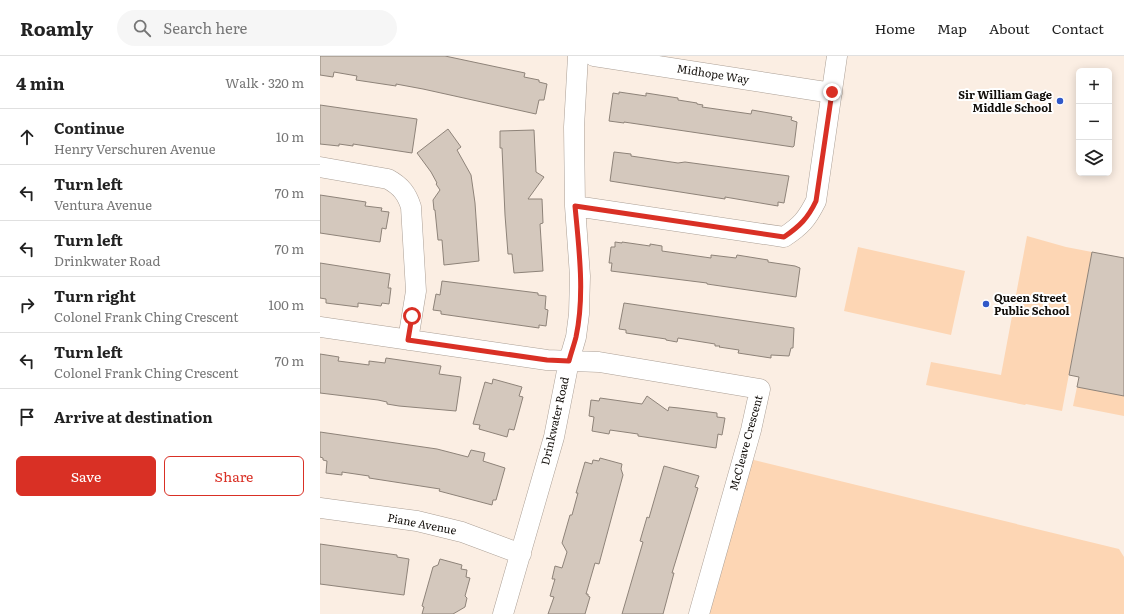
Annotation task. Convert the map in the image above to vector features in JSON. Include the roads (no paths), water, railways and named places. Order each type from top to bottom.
[{"type":"street","name":"Drinkwater Road","points":[[503,614],[554,437],[569,361],[576,337],[580,297],[579,252],[575,206],[574,127],[578,56]]},
{"type":"street","name":"Midhope Way","points":[[594,56],[832,92]]},
{"type":"street","points":[[575,206],[784,237],[798,228],[809,216],[816,201],[837,56]]},
{"type":"street","points":[[320,167],[388,179],[400,187],[408,198],[411,207],[416,291],[408,340]]},
{"type":"street","points":[[320,327],[547,360],[569,361]]},
{"type":"street","name":"McCleave Crescent","points":[[569,361],[599,362],[760,390],[751,430],[699,614]]},
{"type":"street","name":"Piane Avenue","points":[[320,508],[417,521],[462,532],[521,554]]},
{"type":"place","name":"Sir William Gage Middle School","points":[[1060,101]]},
{"type":"place","name":"Queen Street Public School","points":[[986,304]]}]
